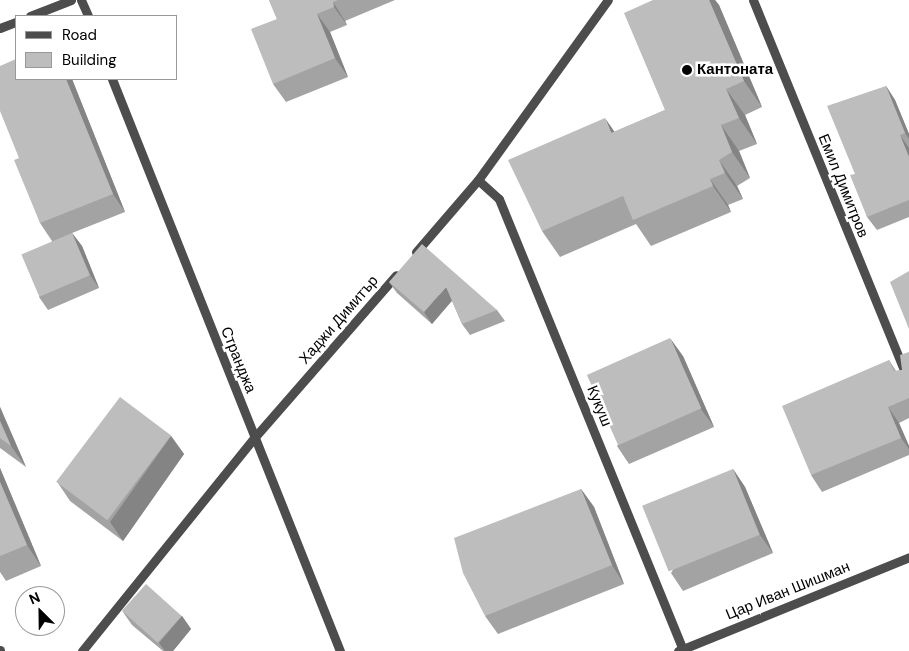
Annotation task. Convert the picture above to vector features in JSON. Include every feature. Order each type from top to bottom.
[{"type":"street","points":[[33,15],[72,0]]},
{"type":"street","points":[[81,0],[88,15]]},
{"type":"street","name":"Хаджи Димитър","points":[[82,651],[254,438],[478,180],[608,0]]},
{"type":"street","name":"Емил Димитров","points":[[753,0],[909,382]]},
{"type":"street","points":[[0,28],[15,22]]},
{"type":"street","name":"Странджа","points":[[112,80],[340,651]]},
{"type":"street","name":"Кукуш","points":[[478,180],[499,199],[681,650]]},
{"type":"street","name":"Цар Иван Шишман","points":[[681,650],[909,557]]},
{"type":"building","points":[[269,0],[338,0],[333,2],[334,7],[317,14],[335,58],[273,84],[251,29],[277,19]]},
{"type":"building","points":[[653,0],[709,0],[744,81],[726,89],[739,118],[721,125],[732,152],[719,160],[725,173],[710,179],[713,186],[633,220],[623,196],[542,231],[508,160],[605,118],[611,133],[665,110],[624,13]]},
{"type":"building","points":[[15,59],[15,80],[66,80],[113,194],[40,223],[14,160],[19,158],[0,111],[0,66]]},
{"type":"building","points":[[886,86],[905,133],[900,135],[909,157],[909,200],[867,217],[850,175],[855,174],[827,106]]},
{"type":"building","points":[[72,233],[90,275],[39,297],[21,254]]},
{"type":"building","points":[[422,244],[497,310],[462,324],[446,287],[424,312],[389,282]]},
{"type":"building","points":[[909,271],[909,329],[890,282]]},
{"type":"building","points":[[670,338],[701,408],[618,445],[587,375]]},
{"type":"building","points":[[909,352],[909,398],[888,407],[901,438],[811,475],[782,406],[889,360],[894,371],[902,370],[900,355]]},
{"type":"building","points":[[120,397],[171,436],[107,520],[56,482]]},
{"type":"building","points":[[0,421],[11,446],[0,438]]},
{"type":"building","points":[[733,469],[760,535],[669,572],[642,506]]},
{"type":"building","points":[[0,482],[27,545],[0,556]]},
{"type":"building","points":[[581,489],[612,565],[485,616],[463,573],[454,538]]},
{"type":"building","points":[[146,584],[182,616],[158,643],[122,611]]},
{"type":"place","name":"Кантоната","points":[[687,70]]}]
